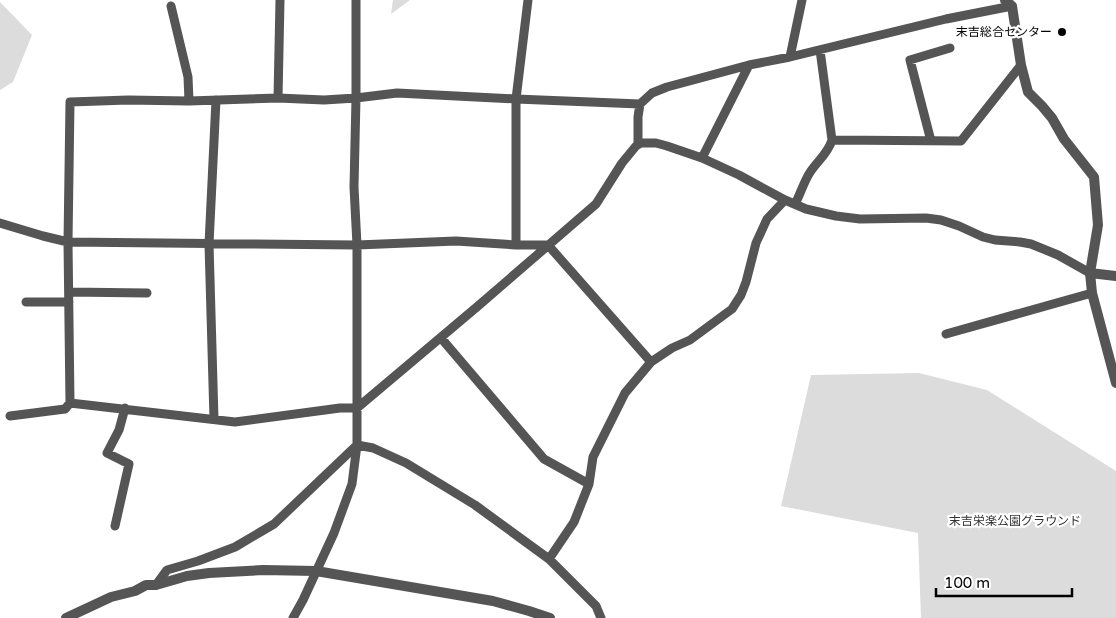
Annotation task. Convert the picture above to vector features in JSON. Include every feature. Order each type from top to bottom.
[{"type":"street","points":[[278,98],[280,0]]},
{"type":"street","points":[[293,618],[334,533],[352,484],[358,445],[357,245],[354,187],[356,0]]},
{"type":"street","points":[[516,245],[516,100],[528,0]]},
{"type":"street","points":[[790,57],[802,0]]},
{"type":"street","points":[[70,403],[235,422],[340,408],[357,408],[596,204],[622,163],[638,144],[640,104],[652,93],[749,65],[820,50],[1008,3],[1028,92],[1052,118],[1064,139],[1094,177],[1098,224],[1090,273],[1092,293],[1116,382]]},
{"type":"street","points":[[171,6],[188,77],[189,101]]},
{"type":"street","points":[[931,141],[910,60],[950,48]]},
{"type":"street","points":[[795,204],[810,171],[828,150],[832,140],[820,50]]},
{"type":"street","points":[[702,158],[749,65]]},
{"type":"street","points":[[832,140],[962,141],[1021,65]]},
{"type":"street","points":[[10,416],[65,409],[70,403],[68,242],[70,102],[278,98],[324,100],[397,93],[516,100],[640,104]]},
{"type":"street","points":[[214,419],[209,244],[216,100]]},
{"type":"street","points":[[638,144],[656,143],[702,158],[739,175],[785,200],[820,213],[860,218],[926,218],[941,220],[983,237],[1031,244],[1058,255],[1090,273],[1116,276]]},
{"type":"street","points":[[549,559],[574,522],[589,484],[593,458],[624,393],[651,362],[672,348],[690,340],[732,309],[741,295],[756,243],[767,219],[785,200]]},
{"type":"street","points":[[0,225],[68,242],[357,245],[456,241],[516,245],[548,244]]},
{"type":"street","points":[[548,244],[651,362]]},
{"type":"street","points":[[69,292],[147,293]]},
{"type":"street","points":[[946,334],[1092,293]]},
{"type":"street","points":[[26,302],[69,302]]},
{"type":"street","points":[[440,338],[544,459],[589,484]]},
{"type":"street","points":[[115,526],[129,464],[107,453],[119,430],[125,408]]},
{"type":"street","points":[[358,445],[373,448],[406,463],[475,505],[549,559],[596,606],[601,618]]},
{"type":"street","points":[[156,585],[168,570],[198,561],[235,546],[274,524],[358,445]]},
{"type":"street","points":[[66,618],[111,597],[187,576],[209,572],[263,570],[316,571],[493,602],[550,618]]},
{"type":"green space","points":[[393,0],[410,0],[391,14]]},
{"type":"green space","points":[[0,2],[32,35],[13,82],[0,90]]},
{"type":"green space","name":"末吉栄楽公園グラウンド","points":[[919,373],[987,390],[1116,471],[1116,618],[921,618],[918,533],[781,506],[811,375]]},
{"type":"place","name":"末吉総合センター","points":[[1062,32]]}]
